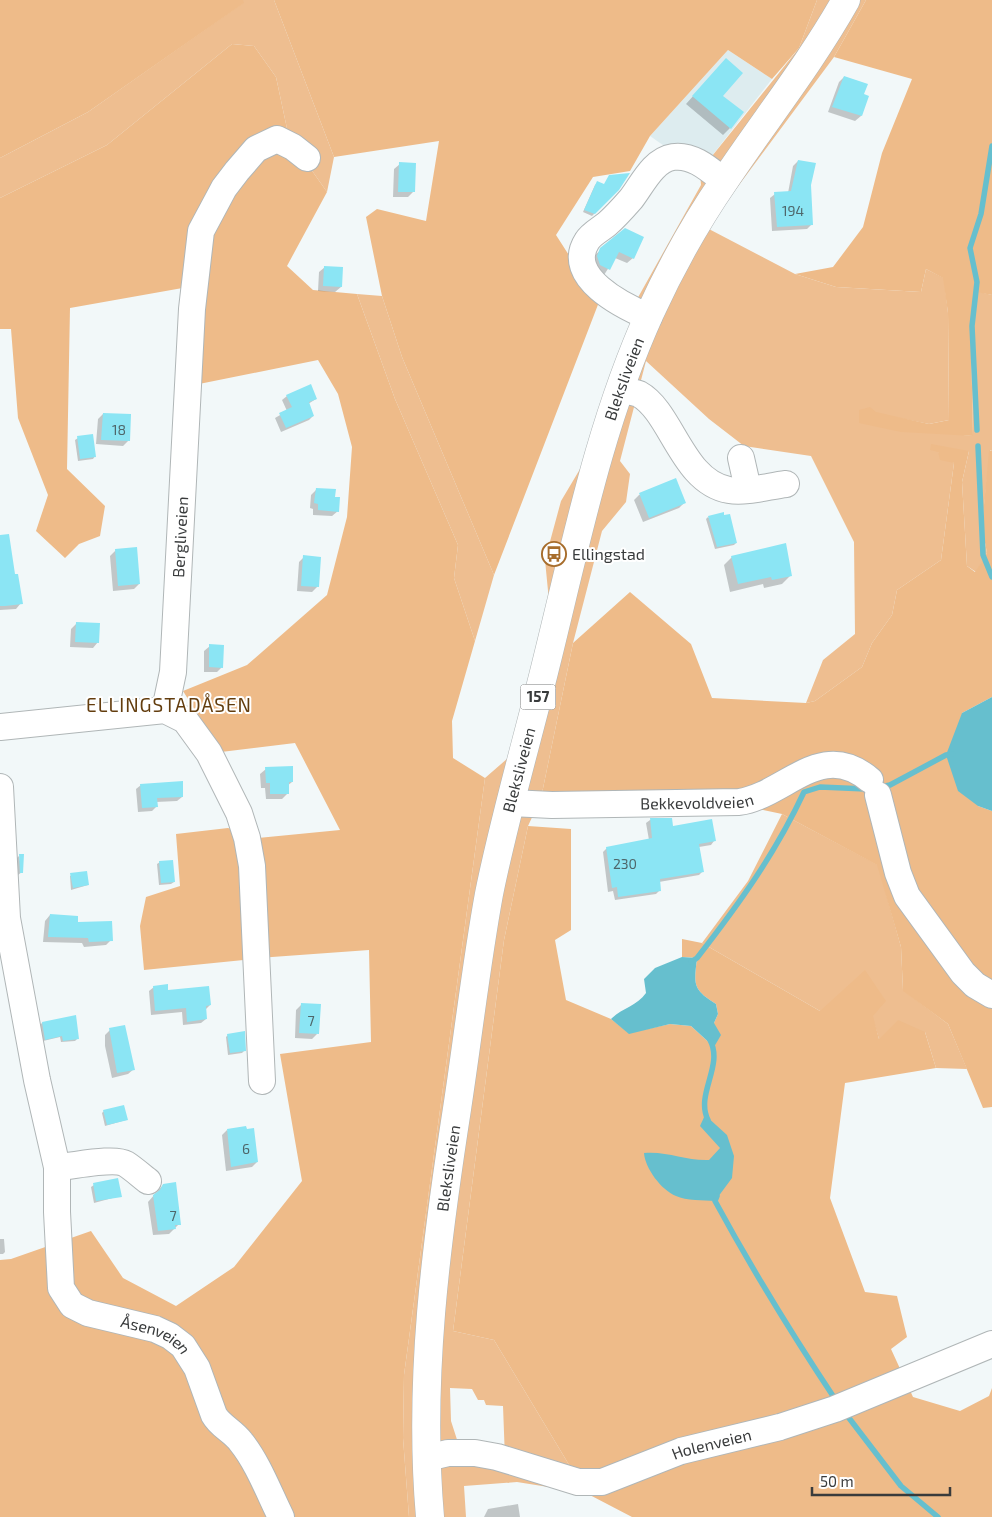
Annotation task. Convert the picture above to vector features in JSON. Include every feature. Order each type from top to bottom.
[{"type":"main road","name":"Bleksliveien","points":[[430,1517],[427,1458],[428,1354],[448,1163],[476,970],[500,844],[512,803],[585,508],[620,389],[649,317],[685,245],[724,181],[811,59],[846,0]]},
{"type":"street","name":"Bergliveien","points":[[165,710],[174,672],[192,310],[201,232],[224,188],[256,149],[278,139],[293,147],[307,158]]},
{"type":"street","points":[[649,317],[621,303],[590,280],[582,262],[588,240],[631,199],[648,174],[659,164],[673,157],[698,162],[724,181]]},
{"type":"street","points":[[620,389],[639,395],[654,409],[686,458],[701,474],[721,488],[731,490],[786,484]]},
{"type":"street","points":[[741,458],[748,488]]},
{"type":"street","points":[[0,727],[165,710],[178,714],[196,733],[218,769],[238,813],[252,866],[262,1081]]},
{"type":"street","name":"Bekkevoldveien","points":[[512,803],[552,805],[739,802],[760,796],[800,773],[819,765],[849,767],[874,787],[898,873],[907,896],[964,973],[975,985],[992,995]]},
{"type":"street","name":"Åsenveien","points":[[0,787],[7,918],[37,1080],[57,1168],[59,1274],[61,1288],[72,1305],[88,1313],[155,1329],[170,1336],[183,1346],[197,1368],[218,1422],[226,1426],[242,1442],[281,1517]]},
{"type":"street","points":[[57,1168],[85,1166],[112,1160],[125,1164],[148,1181]]},
{"type":"street","name":"Holenveien","points":[[427,1458],[448,1453],[475,1453],[497,1457],[578,1482],[602,1482],[681,1451],[780,1427],[835,1409],[992,1344]]},
{"type":"shaded area","points":[[0,0],[243,0],[244,3],[88,112],[0,158]]},
{"type":"shaded area","points":[[243,0],[274,0],[334,157],[327,192],[289,138],[276,77],[254,46],[232,44],[107,145],[0,198],[0,158],[88,112],[243,3]]},
{"type":"shaded area","points":[[274,0],[817,0],[799,48],[772,79],[728,50],[650,136],[630,171],[593,177],[556,235],[599,302],[494,575],[402,357],[382,296],[366,217],[377,209],[426,221],[439,141],[334,157]]},
{"type":"shaded area","points":[[817,0],[866,0],[834,57],[707,228],[795,274],[836,287],[921,292],[926,269],[944,278],[948,313],[949,420],[929,424],[859,410],[944,433],[973,436],[971,339],[976,291],[992,295],[992,451],[990,450],[982,527],[987,553],[976,572],[967,566],[962,482],[969,451],[938,452],[954,463],[941,560],[897,590],[892,615],[872,643],[862,667],[815,701],[806,703],[823,660],[855,634],[854,542],[811,456],[744,446],[709,419],[646,361],[620,461],[630,474],[626,502],[602,531],[573,643],[541,798],[528,826],[504,940],[453,1331],[494,1340],[586,1493],[517,1482],[464,1486],[466,1517],[409,1517],[403,1438],[404,1375],[485,778],[508,758],[549,601],[545,560],[561,501],[583,464],[632,323],[636,301],[701,185],[700,171],[799,48]],"holes":[[[450,1388],[472,1389],[478,1400],[484,1400],[486,1405],[503,1406],[505,1459],[461,1452],[451,1421]]]},
{"type":"shaded area","points":[[866,0],[992,0],[992,295],[976,292],[971,339],[973,436],[901,432],[859,423],[859,410],[870,407],[876,412],[929,424],[949,420],[948,313],[943,278],[926,269],[921,292],[836,287],[795,274],[833,267],[863,227],[882,153],[912,79],[834,57]]},
{"type":"shaded area","points":[[232,44],[254,46],[276,77],[289,138],[327,192],[287,266],[313,290],[357,294],[395,399],[458,545],[454,578],[475,641],[452,721],[453,758],[485,778],[404,1375],[403,1438],[409,1517],[0,1517],[0,1260],[11,1259],[91,1231],[123,1278],[176,1306],[234,1267],[302,1181],[280,1054],[371,1042],[369,950],[272,957],[144,970],[140,926],[146,897],[180,886],[176,834],[228,828],[258,838],[340,830],[295,743],[221,752],[183,691],[247,665],[327,595],[347,517],[352,447],[338,394],[318,360],[199,384],[205,284],[70,308],[67,469],[105,506],[100,536],[79,544],[65,558],[36,531],[48,495],[18,418],[11,329],[0,329],[0,198],[107,145]]},
{"type":"shaded area","points":[[728,50],[772,79],[700,171],[650,136]]},
{"type":"shaded area","points":[[357,294],[382,296],[402,357],[494,575],[475,641],[454,578],[458,545],[395,399]]},
{"type":"shaded area","points":[[931,444],[969,451],[962,482],[967,566],[975,572],[987,553],[982,527],[989,450],[992,451],[992,697],[962,713],[978,806],[992,811],[992,1107],[983,1108],[948,1024],[903,991],[901,947],[877,865],[782,814],[707,798],[541,798],[573,643],[630,592],[691,644],[712,698],[806,703],[815,701],[862,667],[872,643],[892,615],[897,590],[941,560],[954,463],[940,460],[938,452],[930,450]]},
{"type":"shaded area","points":[[782,814],[878,865],[901,947],[903,990],[948,1024],[967,1069],[936,1068],[925,1032],[879,1039],[872,1016],[820,1011],[702,943],[748,881]]},
{"type":"shaded area","points":[[528,826],[571,829],[571,930],[555,940],[566,1000],[611,1019],[629,1033],[670,1024],[691,1026],[714,1047],[714,1023],[718,1014],[716,1004],[702,994],[696,985],[697,958],[682,957],[682,939],[702,943],[820,1011],[865,970],[886,1001],[873,1016],[879,1039],[898,1020],[925,1032],[936,1068],[845,1083],[830,1198],[865,1292],[897,1296],[907,1337],[891,1349],[913,1397],[960,1411],[989,1396],[992,1388],[992,1517],[632,1517],[586,1493],[494,1340],[453,1331],[504,940]]},
{"type":"water","points":[[992,697],[992,811],[978,806],[958,791],[946,755],[962,713]]},
{"type":"water","points":[[682,957],[697,958],[696,985],[702,994],[716,1004],[718,1014],[714,1023],[721,1035],[714,1047],[691,1026],[670,1024],[629,1034],[611,1019],[634,1004],[646,993],[644,979],[655,968]]},
{"type":"water","points":[[705,1115],[727,1135],[734,1156],[732,1178],[715,1201],[685,1199],[670,1193],[651,1172],[644,1153],[661,1153],[709,1160],[720,1148],[700,1126]]},
{"type":"building","points":[[726,58],[743,73],[723,96],[744,112],[731,129],[692,96]]},
{"type":"building","points":[[844,76],[868,84],[864,94],[869,96],[862,116],[832,107]]},
{"type":"building","points":[[798,160],[816,163],[811,185],[813,225],[777,227],[774,192],[791,191]]},
{"type":"building","points":[[399,162],[416,163],[415,192],[398,192]]},
{"type":"building","points":[[630,173],[619,190],[595,214],[584,210],[597,181],[604,184],[609,175]]},
{"type":"building","points":[[625,228],[644,237],[634,259],[619,252],[610,270],[600,265],[597,256],[600,248]]},
{"type":"building","points":[[324,266],[343,267],[342,287],[323,286]]},
{"type":"building","points":[[311,384],[317,399],[309,402],[314,416],[286,428],[279,413],[292,407],[286,395]]},
{"type":"building","points":[[103,413],[131,414],[130,441],[101,440]]},
{"type":"building","points":[[93,434],[96,457],[80,459],[77,436]]},
{"type":"building","points":[[676,478],[686,503],[649,518],[639,493]]},
{"type":"building","points":[[316,488],[336,489],[335,497],[340,497],[339,512],[318,510],[318,504],[314,503]]},
{"type":"building","points":[[724,512],[724,515],[730,514],[737,543],[717,547],[708,516]]},
{"type":"building","points":[[9,534],[15,574],[18,574],[23,604],[0,606],[0,535]]},
{"type":"building","points":[[786,543],[792,576],[772,580],[771,577],[738,584],[731,556]]},
{"type":"building","points":[[137,547],[140,584],[118,586],[115,549]]},
{"type":"building","points":[[303,555],[321,557],[319,587],[301,586]]},
{"type":"building","points":[[76,622],[100,623],[99,643],[75,642]]},
{"type":"building","points":[[209,644],[224,645],[223,668],[209,667]]},
{"type":"building","points":[[293,766],[293,782],[289,782],[289,794],[270,794],[270,783],[266,783],[265,767]]},
{"type":"building","points":[[183,781],[183,797],[157,798],[158,807],[142,808],[140,784]]},
{"type":"building","points":[[650,818],[672,818],[673,826],[712,819],[716,841],[699,844],[704,872],[660,879],[661,891],[618,897],[617,887],[612,888],[606,847],[652,838]]},
{"type":"building","points":[[19,854],[24,854],[23,873],[20,873]]},
{"type":"building","points":[[173,860],[175,882],[161,883],[159,861]]},
{"type":"building","points":[[87,871],[89,885],[73,888],[70,873]]},
{"type":"building","points":[[50,914],[78,916],[78,922],[112,921],[113,941],[89,942],[88,938],[48,937]]},
{"type":"building","points":[[168,984],[168,990],[209,986],[211,1005],[206,1006],[207,1019],[187,1022],[186,1008],[155,1011],[153,986]]},
{"type":"building","points":[[301,1003],[321,1004],[319,1034],[299,1033]]},
{"type":"building","points":[[76,1015],[79,1039],[63,1041],[62,1036],[45,1040],[42,1022]]},
{"type":"building","points":[[125,1025],[135,1070],[117,1073],[109,1028]]},
{"type":"building","points":[[245,1031],[246,1051],[230,1053],[227,1034]]},
{"type":"building","points":[[124,1105],[128,1120],[107,1125],[103,1110]]},
{"type":"building","points":[[246,1126],[247,1129],[254,1128],[258,1162],[231,1167],[227,1129]]},
{"type":"building","points":[[118,1178],[122,1197],[96,1201],[93,1183]]},
{"type":"building","points":[[176,1182],[181,1225],[175,1225],[176,1229],[158,1231],[153,1195],[160,1190],[163,1184]]},
{"type":"waterway","points":[[977,430],[972,326],[977,282],[970,248],[981,214],[992,146]]},
{"type":"waterway","points":[[978,446],[983,555],[992,577]]},
{"type":"waterway","points":[[880,787],[890,785],[946,755],[953,754]]},
{"type":"waterway","points":[[691,962],[697,958],[742,898],[781,836],[804,792],[820,787],[866,789]]},
{"type":"waterway","points":[[708,1120],[705,1100],[714,1060],[710,1040]]},
{"type":"waterway","points":[[717,1196],[715,1201],[744,1253],[789,1328],[837,1402]]},
{"type":"waterway","points":[[849,1418],[901,1486],[938,1517]]},
{"type":"place","name":"Ellingstad","points":[[554,554]]},
{"type":"district","name":"ELLINGSTADÅSEN","points":[[169,705]]}]
